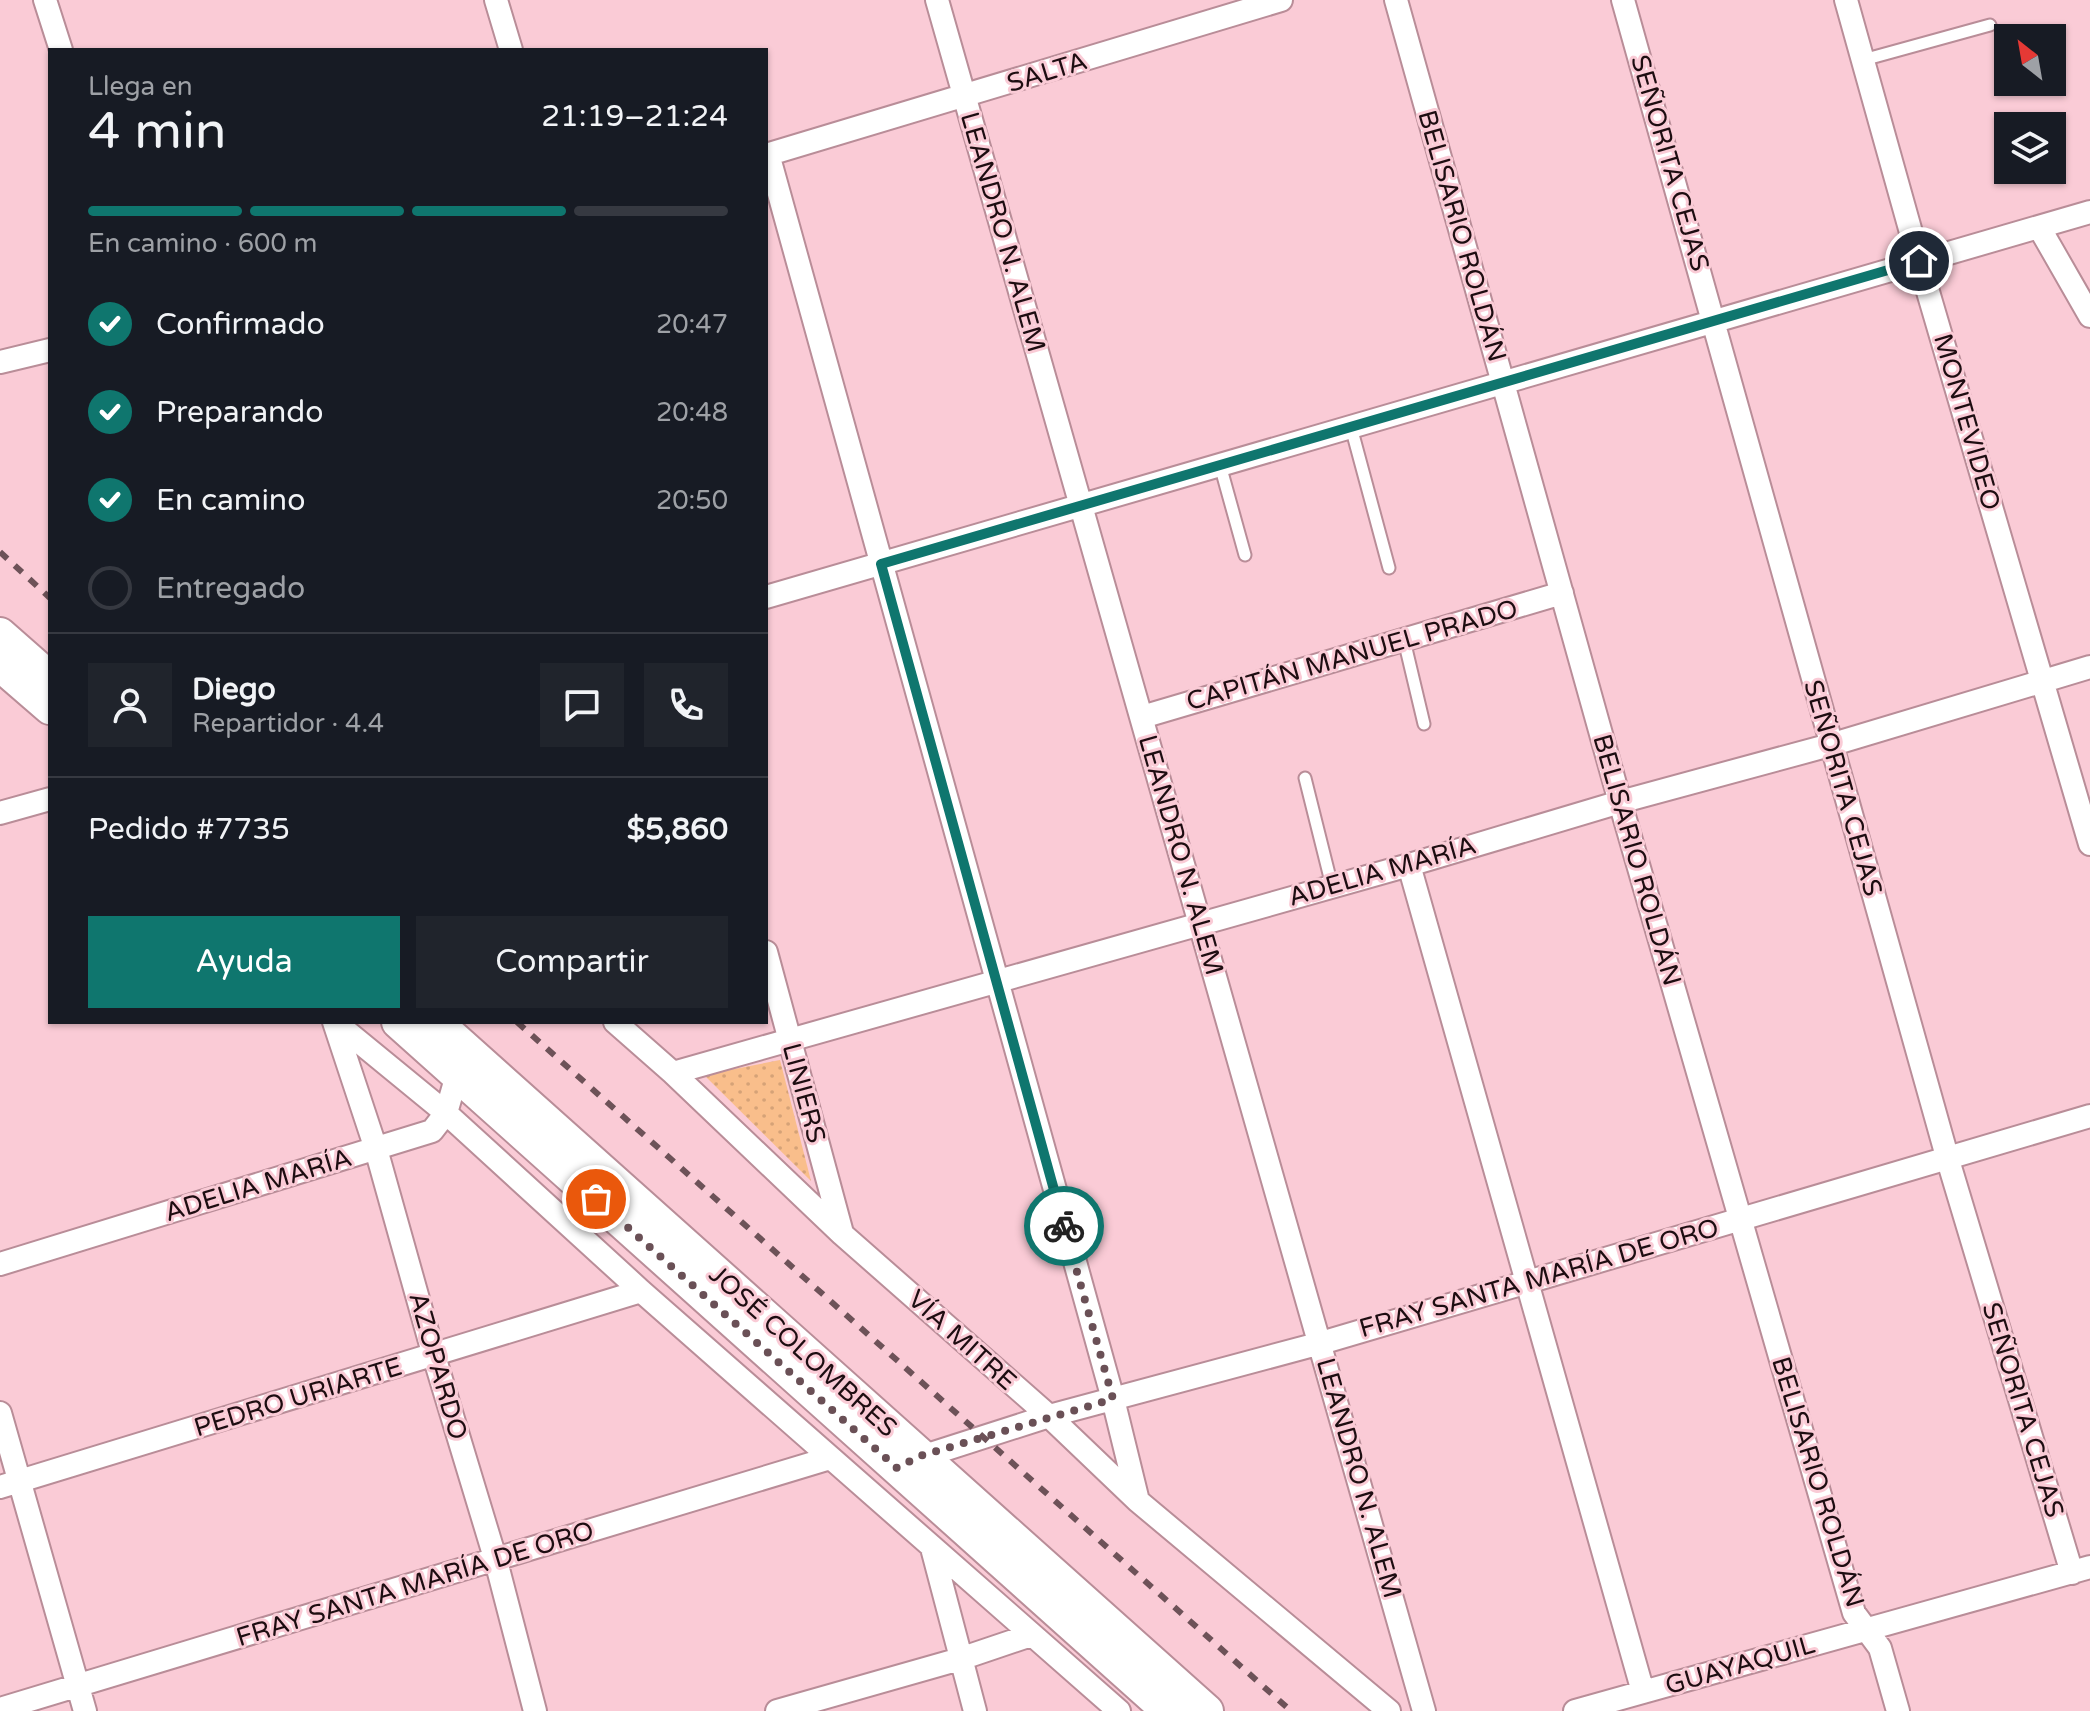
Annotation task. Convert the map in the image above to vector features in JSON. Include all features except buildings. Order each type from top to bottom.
[{"type":"main road","points":[[0,634],[48,676]]},
{"type":"main road","points":[[0,665],[48,706]]},
{"type":"main road","name":"JOSÉ COLOMBRES","points":[[401,1024],[465,1065],[909,1462],[1207,1711]]},
{"type":"main road","name":"JOSÉ COLOMBRES","points":[[437,1024],[465,1065]]},
{"type":"main road","name":"JOSÉ COLOMBRES","points":[[909,1462],[1168,1711]]},
{"type":"street","points":[[45,0],[60,48]]},
{"type":"street","points":[[496,0],[510,48]]},
{"type":"street","name":"LEANDRO N. ALEM","points":[[937,0],[1424,1711]]},
{"type":"street","name":"SALTA","points":[[768,154],[1281,0]]},
{"type":"street","name":"BELISARIO ROLDÁN","points":[[1396,0],[1620,802],[1854,1613],[1880,1648],[1898,1711]]},
{"type":"street","name":"SEÑORITA CEJAS","points":[[1623,0],[1948,1160],[2081,1570]]},
{"type":"street","name":"MONTEVIDEO","points":[[1846,0],[2090,844]]},
{"type":"street","points":[[768,158],[1113,1399],[1138,1501]]},
{"type":"street","points":[[768,596],[2090,212]]},
{"type":"street","points":[[2039,227],[2090,316]]},
{"type":"street","points":[[0,362],[48,350]]},
{"type":"street","name":"CAPITÁN MANUEL PRADO","points":[[1142,717],[1562,593]]},
{"type":"street","name":"ADELIA MARÍA","points":[[673,1073],[1409,865],[1620,802],[1830,745],[2090,667]]},
{"type":"street","points":[[0,813],[48,800]]},
{"type":"street","points":[[1409,865],[1643,1692]]},
{"type":"street","name":"LINIERS","points":[[768,959],[842,1234]]},
{"type":"street","name":"AZOPARDO","points":[[335,1024],[376,1149],[496,1561],[535,1711]]},
{"type":"street","points":[[336,1024],[446,1113],[641,1291],[1119,1711]]},
{"type":"street","name":"VÍA MITRE","points":[[617,1024],[842,1234],[1049,1416],[1138,1501],[1389,1711]]},
{"type":"street","points":[[446,1113],[465,1065]]},
{"type":"street","name":"ADELIA MARÍA","points":[[0,1264],[432,1131],[446,1113]]},
{"type":"street","name":"FRAY SANTA MARÍA DE ORO","points":[[909,1462],[1049,1416],[1321,1343],[2090,1116]]},
{"type":"street","name":"PEDRO URIARTE","points":[[10,1484],[641,1291]]},
{"type":"street","points":[[0,1413],[10,1484],[85,1711]]},
{"type":"street","name":"FRAY SANTA MARÍA DE ORO","points":[[0,1709],[830,1458]]},
{"type":"street","points":[[932,1548],[975,1711]]},
{"type":"street","name":"GUAYAQUIL","points":[[1575,1711],[2081,1570]]},
{"type":"street","points":[[777,1711],[960,1659],[1031,1635]]},
{"type":"lane","points":[[1863,60],[1990,25]]},
{"type":"lane","points":[[1351,427],[1389,568]]},
{"type":"lane","points":[[1220,465],[1245,555]]},
{"type":"lane","points":[[1404,640],[1424,724]]},
{"type":"lane","points":[[1305,778],[1332,886]]},
{"type":"shaded area","points":[[780,1060],[811,1181],[704,1075]]},
{"type":"railway","points":[[0,552],[48,596]]},
{"type":"railway","points":[[519,1024],[1291,1711]]},
{"type":"way so far","points":[[596,1199],[897,1468],[920,1456],[1113,1399],[1064,1226]]},
{"type":"route","points":[[1064,1226],[881,564],[1919,261]]}]
